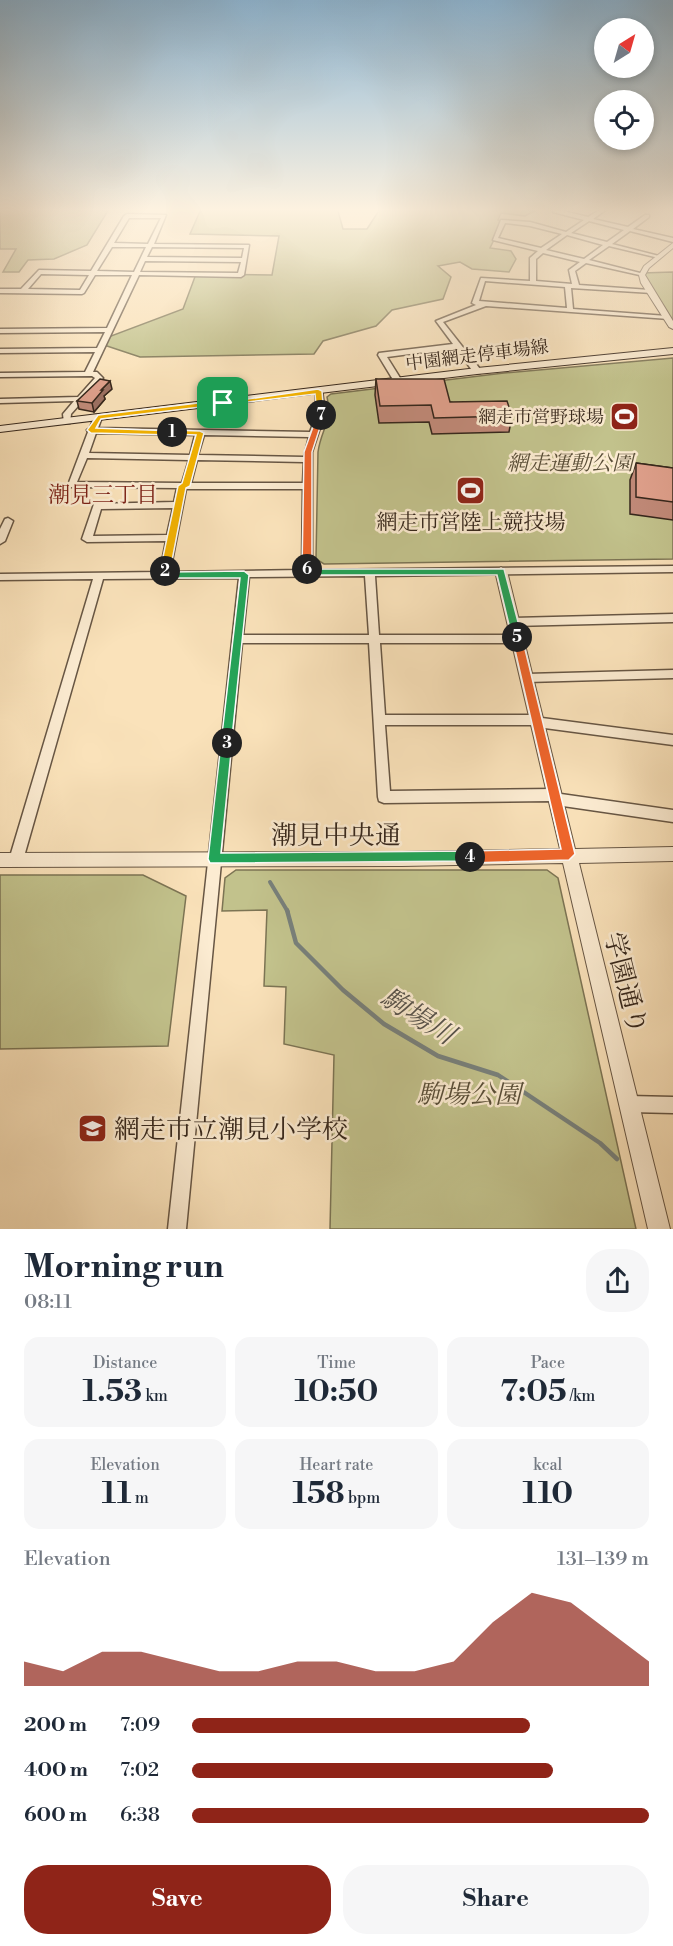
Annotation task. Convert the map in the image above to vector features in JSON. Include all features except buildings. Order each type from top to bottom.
[{"type":"main road","name":"中園網走停車場線","points":[[0,429],[477,371],[673,351]]},
{"type":"street","points":[[0,291],[82,292],[98,266]]},
{"type":"street","points":[[88,374],[139,266]]},
{"type":"street","points":[[23,291],[39,272],[241,275],[243,266]]},
{"type":"street","points":[[533,266],[533,284]]},
{"type":"street","points":[[570,310],[572,270],[578,266]]},
{"type":"street","points":[[608,266],[642,275]]},
{"type":"street","points":[[646,266],[642,270],[642,275],[673,327]]},
{"type":"street","points":[[651,292],[483,279],[475,303],[667,318]]},
{"type":"street","points":[[477,371],[439,321],[485,304]]},
{"type":"street","points":[[0,332],[107,330]]},
{"type":"street","points":[[398,381],[382,355],[458,346]]},
{"type":"street","points":[[0,351],[99,350]]},
{"type":"street","points":[[0,375],[94,374],[99,378],[67,414],[67,421]]},
{"type":"street","points":[[307,572],[308,452],[321,413],[318,391]]},
{"type":"street","points":[[0,400],[79,399]]},
{"type":"street","points":[[98,417],[91,430],[72,485],[309,486]]},
{"type":"street","points":[[91,430],[313,435]]},
{"type":"street","points":[[164,575],[178,505],[200,433]]},
{"type":"street","points":[[83,454],[308,460]]},
{"type":"street","points":[[172,538],[87,539],[97,506],[178,505]]},
{"type":"street","points":[[0,541],[8,521]]},
{"type":"street","points":[[0,577],[673,569]]},
{"type":"street","points":[[370,572],[384,797],[556,797],[673,816]]},
{"type":"street","name":"学園通り","points":[[501,572],[659,1229]]},
{"type":"street","points":[[177,1229],[244,575]]},
{"type":"street","points":[[8,860],[99,576]]},
{"type":"street","points":[[513,622],[673,618]]},
{"type":"street","points":[[238,639],[517,639]]},
{"type":"street","points":[[527,678],[673,674]]},
{"type":"street","points":[[380,720],[537,721],[673,740]]},
{"type":"street","name":"潮見中央通","points":[[8,860],[402,859],[569,854],[673,854]]},
{"type":"street","points":[[629,1104],[673,1105]]},
{"type":"green space","points":[[6,266],[23,266],[19,272],[3,272]]},
{"type":"green space","points":[[274,266],[438,266],[451,277],[443,299],[392,310],[376,326],[323,341],[314,354],[140,357],[101,344],[103,339],[183,309],[196,274],[272,275]]},
{"type":"green space","points":[[467,266],[512,266],[509,272],[472,269]]},
{"type":"green space","points":[[673,272],[673,326],[642,273]]},
{"type":"green space","name":"網走運動公園","points":[[673,358],[673,559],[324,564],[316,559],[318,452],[328,419],[327,397],[331,394],[504,373]]},
{"type":"green space","name":"駒場公園","points":[[236,870],[547,870],[558,878],[636,1229],[330,1229],[334,1055],[284,1044],[286,987],[264,986],[267,910],[222,911],[225,878]]},
{"type":"green space","points":[[0,875],[143,875],[186,896],[168,1046],[0,1049]]},
{"type":"waterway","name":"駒場川","points":[[270,882],[287,911]]},
{"type":"waterway","name":"駒場川","points":[[287,911],[296,943],[343,990],[384,1024],[438,1056],[498,1075],[600,1143],[617,1159]]},
{"type":"place","name":"網走市営野球場","points":[[625,417]]},
{"type":"place","name":"網走市営陸上競技場","points":[[471,491]]},
{"type":"place","name":"網走市立潮見小学校","points":[[93,1129]]},
{"type":"district","name":"潮見三丁目","points":[[103,494]]},
{"type":"route","points":[[318,391],[321,413],[308,452],[307,572],[501,572],[569,854],[402,859],[214,859],[244,575],[164,575],[182,486],[186,486],[200,433],[91,430],[98,417],[223,403],[318,391]]}]
